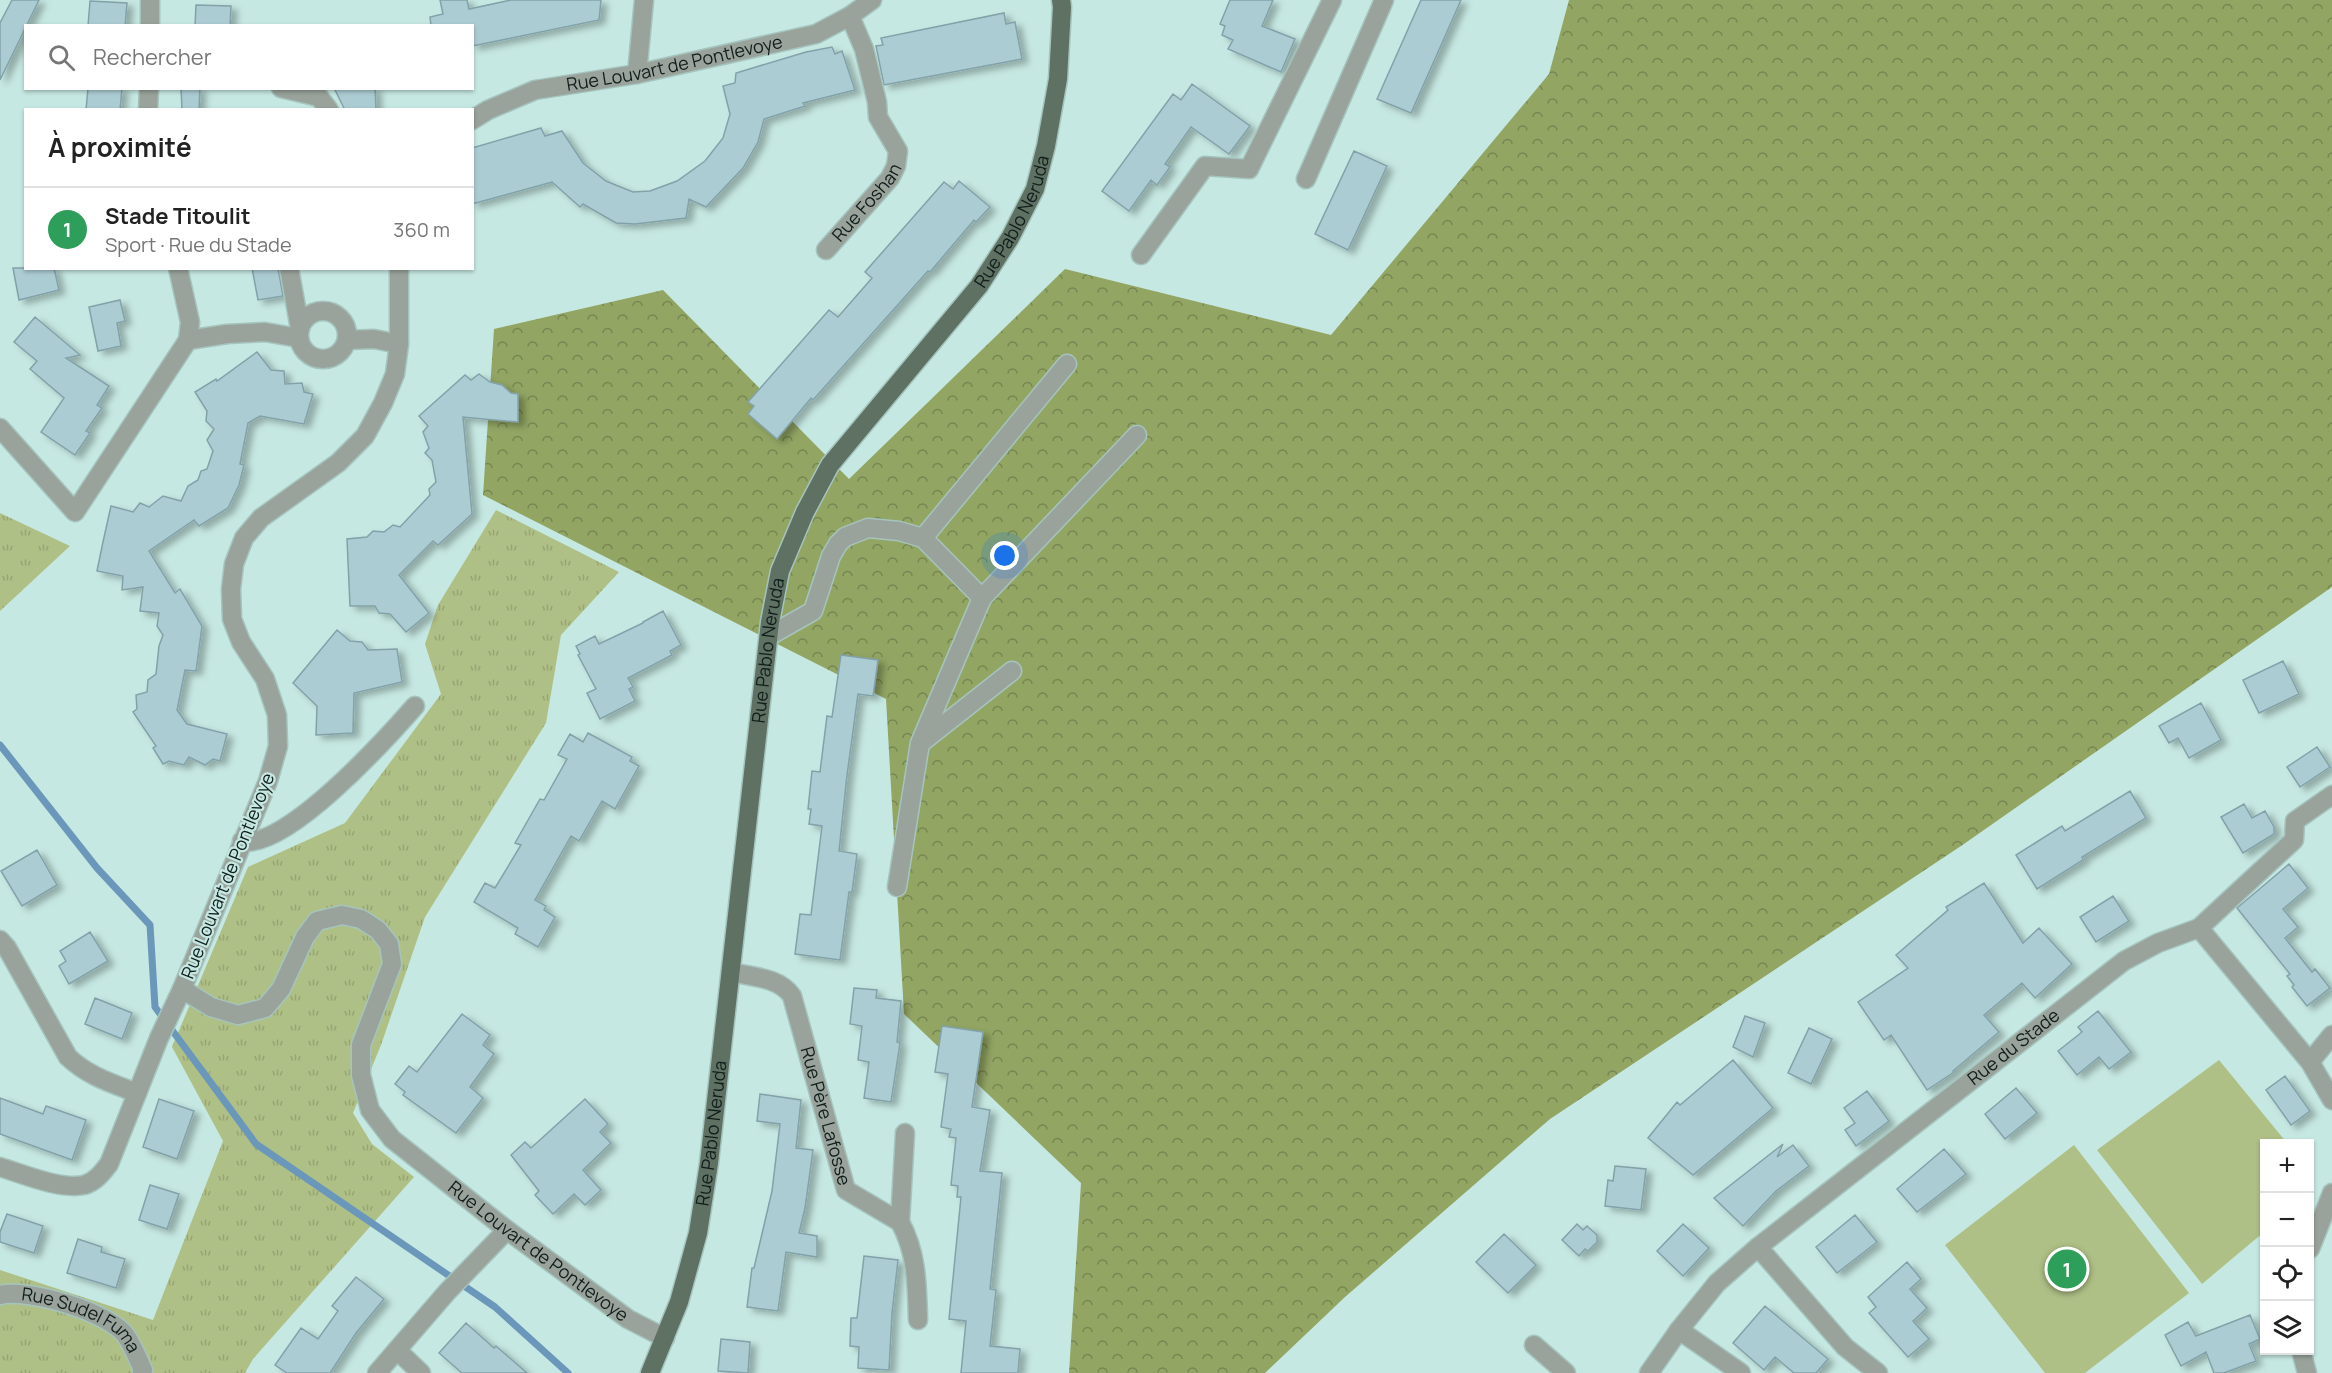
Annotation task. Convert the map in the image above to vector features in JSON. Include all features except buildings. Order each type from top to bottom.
[{"type":"main road","name":"Rue Pablo Neruda","points":[[650,1373],[679,1302],[698,1233],[709,1163],[769,636],[780,571],[830,465],[979,286],[1010,238],[1035,189],[1046,146],[1058,79],[1061,0]]},
{"type":"street","points":[[150,0],[150,24]]},
{"type":"street","points":[[637,74],[644,0]]},
{"type":"street","name":"Rue Louvart de Pontlevoye","points":[[474,119],[488,110],[535,90],[637,74],[816,34],[850,16],[872,0]]},
{"type":"street","points":[[1141,255],[1205,166],[1249,168],[1332,0]]},
{"type":"street","points":[[1306,179],[1384,0]]},
{"type":"street","name":"Rue Foshan","points":[[826,250],[890,178],[896,166],[898,151],[878,117],[877,102],[864,49],[850,16]]},
{"type":"street","points":[[148,108],[149,90]]},
{"type":"street","points":[[289,90],[319,97],[327,108]]},
{"type":"street","points":[[0,428],[75,512],[188,340],[190,322],[178,270]]},
{"type":"street","points":[[289,270],[301,345],[311,356],[326,359],[340,353],[347,340],[345,325],[340,318],[325,311],[309,316],[300,333]]},
{"type":"street","name":"Rue Louvart de Pontlevoye","points":[[399,270],[399,344],[395,374],[383,403],[365,436],[338,463],[261,518],[244,538],[234,564],[231,589],[232,619],[240,642],[265,679],[277,715],[278,746],[268,781],[182,989],[211,1007],[238,1015],[265,1008],[280,989],[305,937],[317,921],[342,915],[361,919],[378,930],[389,944],[392,964],[361,1045],[361,1076],[370,1110],[392,1139],[507,1230],[628,1319],[665,1338]]},
{"type":"street","points":[[188,340],[227,334],[300,333]]},
{"type":"street","points":[[347,340],[374,339],[399,344]]},
{"type":"street","points":[[923,538],[1067,364]]},
{"type":"street","points":[[897,887],[920,743],[982,598],[1137,435]]},
{"type":"street","points":[[769,636],[813,611],[831,556],[845,537],[868,528],[899,531],[923,538],[982,598]]},
{"type":"street","points":[[920,743],[1012,671]]},
{"type":"street","points":[[242,842],[251,843],[270,837],[302,817],[380,746],[416,706]]},
{"type":"street","points":[[2332,795],[2295,821],[2294,840],[2199,928],[2310,1062],[2332,1100]]},
{"type":"street","name":"Rue du Stade","points":[[1649,1373],[1679,1330],[1717,1283],[1758,1247],[2124,961],[2158,943],[2199,928]]},
{"type":"street","points":[[0,940],[7,948],[68,1057],[95,1077],[136,1093]]},
{"type":"street","name":"Rue Père Lafosse","points":[[731,972],[778,982],[786,987],[792,996],[846,1190],[900,1222]]},
{"type":"street","points":[[0,1167],[61,1185],[84,1185],[99,1177],[109,1164],[172,1006],[182,989]]},
{"type":"street","points":[[2310,1062],[2332,1035]]},
{"type":"street","points":[[905,1133],[900,1222],[909,1239],[917,1272],[918,1320]]},
{"type":"street","points":[[2311,1247],[2332,1193]]},
{"type":"street","points":[[377,1373],[447,1292],[507,1230]]},
{"type":"street","points":[[1758,1247],[1845,1347],[1878,1373]]},
{"type":"street","name":"Rue Sudel Fuma","points":[[0,1294],[49,1298],[97,1315],[125,1334],[143,1370],[142,1373]]},
{"type":"street","points":[[1679,1330],[1741,1373]]},
{"type":"street","points":[[1534,1345],[1566,1373]]},
{"type":"street","points":[[397,1350],[422,1373]]},
{"type":"street","points":[[2302,1355],[2307,1373]]},
{"type":"green space","points":[[1569,0],[2332,0],[2332,587],[1961,846],[1550,1119],[1345,1297],[1265,1373],[1069,1373],[1081,1183],[904,1014],[886,699],[483,495],[494,329],[663,290],[849,479],[1065,269],[1331,335],[1549,74]]},
{"type":"green space","points":[[496,510],[619,572],[561,635],[546,723],[425,917],[381,1045],[353,1113],[372,1144],[414,1177],[253,1359],[245,1373],[0,1373],[0,1270],[153,1320],[223,1141],[172,1047],[248,867],[345,823],[441,694],[425,644],[438,605]]},
{"type":"green space","points":[[0,513],[70,546],[0,611]]},
{"type":"green space","points":[[2219,1060],[2284,1139],[2260,1139],[2260,1235],[2202,1284],[2097,1150]]},
{"type":"green space","points":[[2074,1145],[2189,1293],[2085,1373],[2045,1373],[1945,1245]]},
{"type":"waterway","points":[[0,745],[97,868],[150,925],[155,1007],[256,1144],[495,1307],[568,1373]]},
{"type":"place","name":"Stade Titoulit","points":[[2067,1269]]}]
